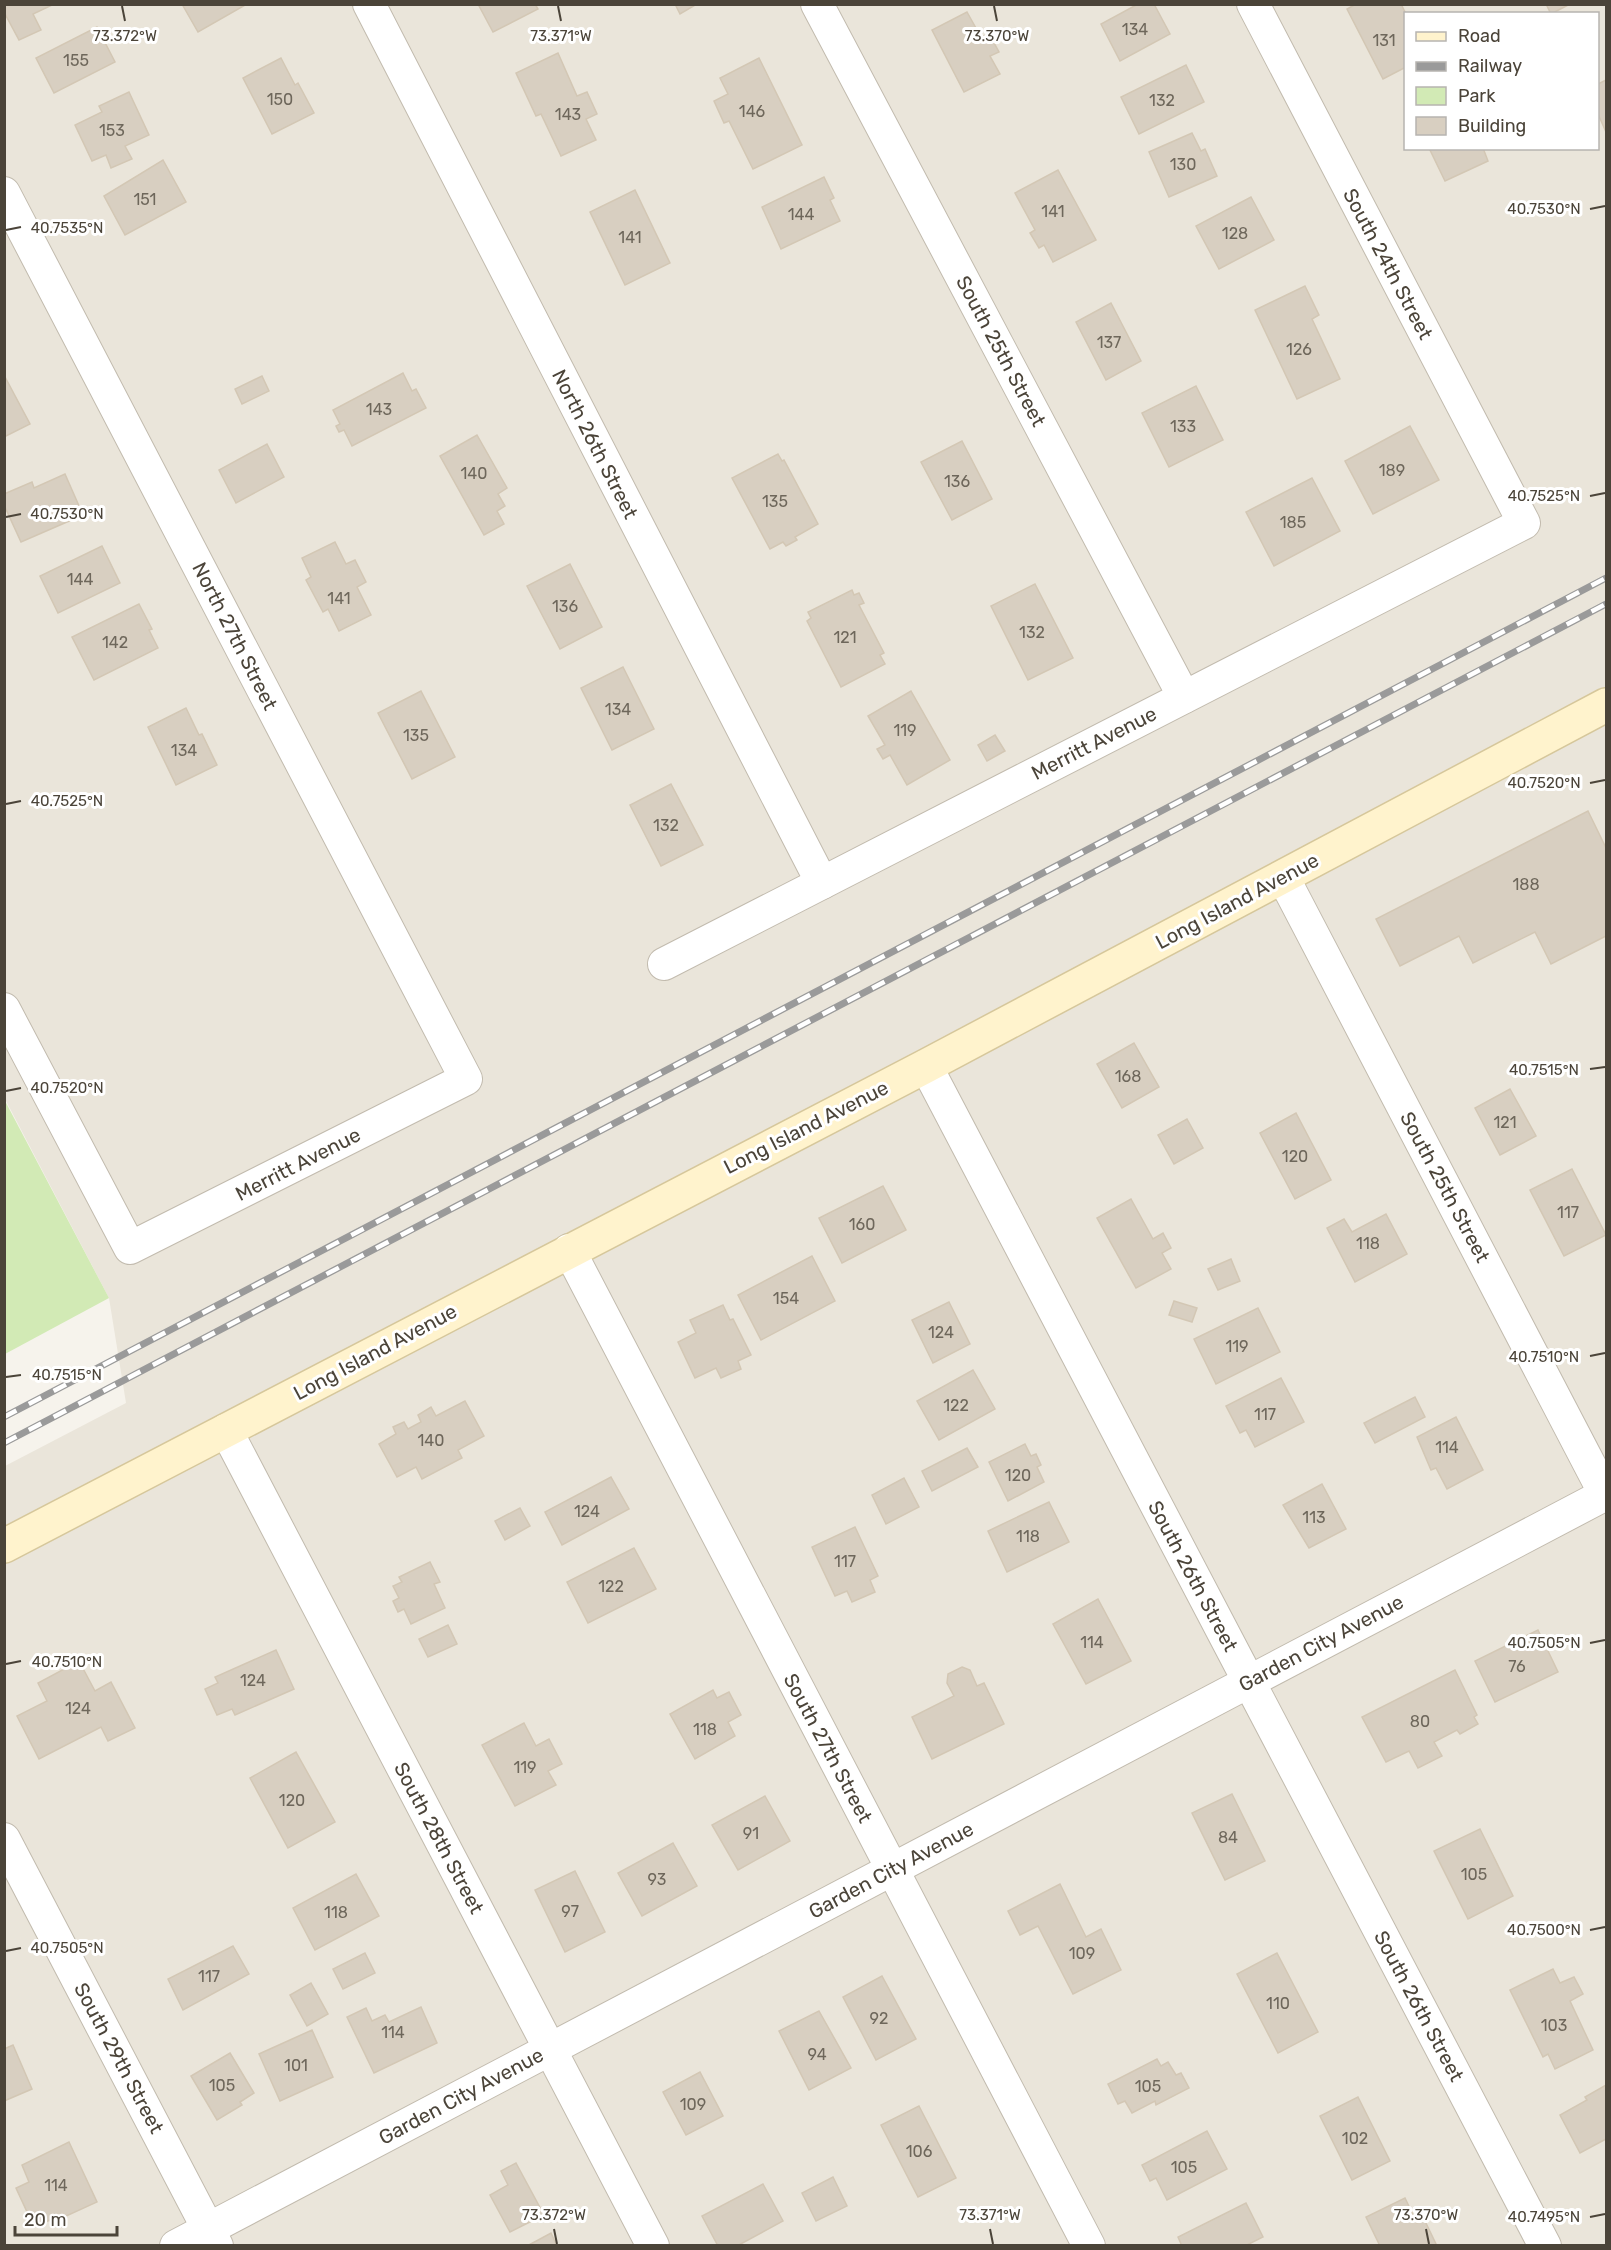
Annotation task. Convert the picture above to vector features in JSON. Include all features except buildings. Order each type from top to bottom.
[{"type":"street","name":"North 26th Street","points":[[369,4],[822,883]]},
{"type":"street","name":"South 25th Street","points":[[817,4],[1184,697]]},
{"type":"street","name":"South 24th Street","points":[[1252,4],[1524,523]]},
{"type":"street","name":"North 27th Street","points":[[4,193],[466,1079]]},
{"type":"street","name":"Merritt Avenue","points":[[664,964],[1524,523]]},
{"type":"street","name":"Long Island Avenue","points":[[4,1546],[926,1066],[1606,705]]},
{"type":"street","name":"South 25th Street","points":[[1283,877],[1606,1495]]},
{"type":"street","name":"Merritt Avenue","points":[[4,1009],[130,1248],[466,1079]]},
{"type":"street","name":"South 26th Street","points":[[926,1066],[1545,2246]]},
{"type":"street","name":"South 27th Street","points":[[569,1250],[1089,2246]]},
{"type":"street","name":"South 28th Street","points":[[226,1430],[653,2246]]},
{"type":"street","name":"Garden City Avenue","points":[[176,2246],[213,2237],[550,2049],[1606,1495]]},
{"type":"street","name":"South 29th Street","points":[[4,1839],[213,2237]]},
{"type":"shaded area","points":[[5,5],[1606,5],[1606,2245],[5,2246],[5,1466],[126,1403],[109,1298],[5,1099]]},
{"type":"green space","points":[[4,1099],[109,1298],[5,1354],[4,1354]]},
{"type":"railway","points":[[4,1417],[1606,578]]},
{"type":"railway","points":[[4,1443],[1606,604]]}]
